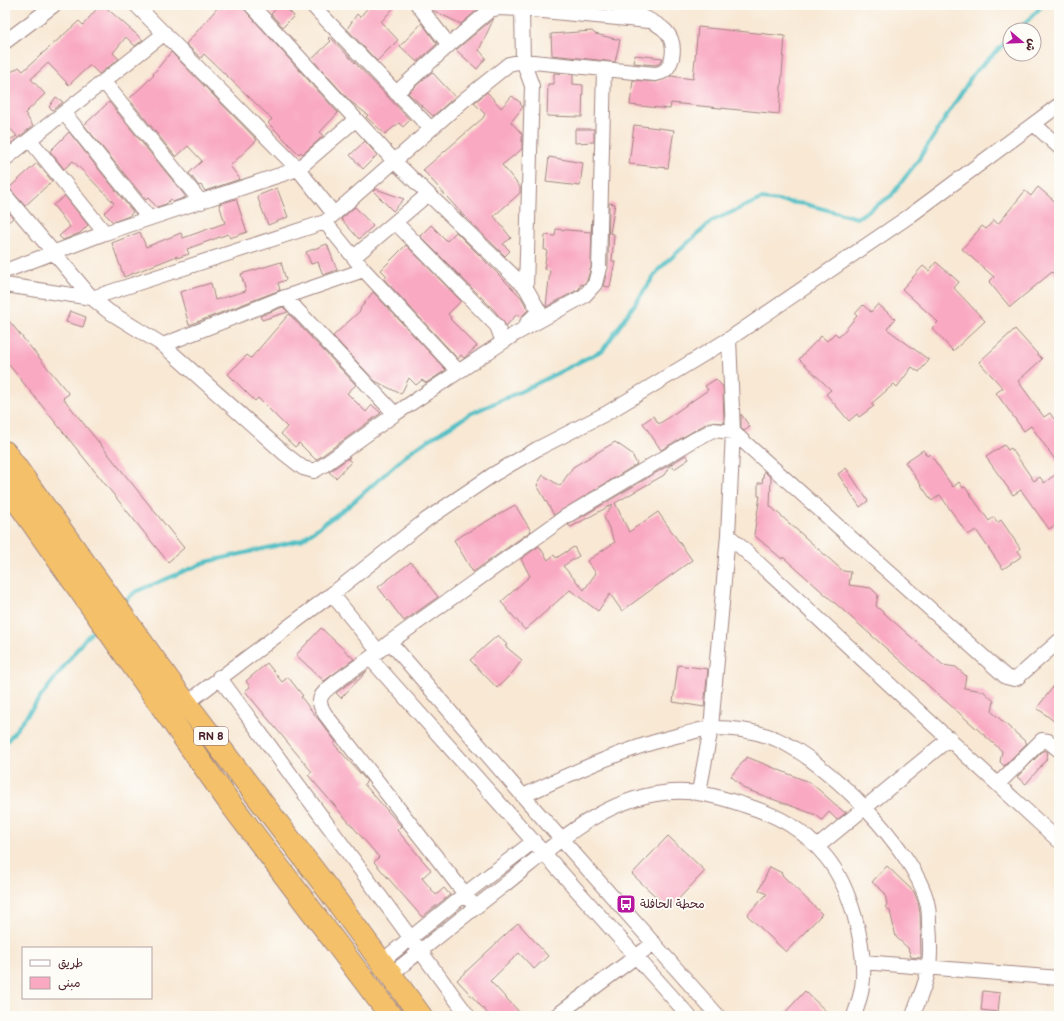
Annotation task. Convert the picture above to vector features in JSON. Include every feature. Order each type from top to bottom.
[{"type":"highway","name":"RN 8","points":[[5,452],[187,703],[327,888],[421,1016]]},
{"type":"highway","name":"RN 8","points":[[5,484],[227,799],[391,1016]]},
{"type":"street","points":[[5,42],[54,5]]},
{"type":"street","points":[[136,5],[298,170],[364,270],[458,371]]},
{"type":"street","points":[[251,5],[394,162],[526,288],[539,311],[515,334]]},
{"type":"street","points":[[312,5],[432,129]]},
{"type":"street","points":[[418,5],[449,45]]},
{"type":"street","points":[[5,285],[92,298],[329,218],[509,64],[523,61],[655,74],[663,73],[669,67],[673,44],[669,33],[663,28],[621,5]]},
{"type":"street","points":[[396,93],[490,10],[499,8],[522,9],[649,21]]},
{"type":"street","points":[[522,9],[523,61],[532,86],[526,288]]},
{"type":"street","points":[[5,159],[165,33]]},
{"type":"street","points":[[5,195],[92,298],[108,311],[163,345],[285,454],[309,471],[314,471],[458,371],[515,334],[584,296],[593,288],[597,279],[599,268],[604,69]]},
{"type":"street","points":[[104,82],[200,202]]},
{"type":"street","points":[[187,703],[219,677],[332,594],[426,520],[494,474],[537,449],[606,413],[729,339],[911,215],[1059,105]]},
{"type":"street","points":[[64,113],[149,218]]},
{"type":"street","points":[[5,271],[105,233],[298,170],[355,120]]},
{"type":"street","points":[[1034,124],[1059,147]]},
{"type":"street","points":[[30,140],[105,233]]},
{"type":"street","points":[[354,257],[396,223],[427,195]]},
{"type":"street","points":[[396,223],[497,326],[503,342]]},
{"type":"street","points":[[163,345],[285,298],[364,270]]},
{"type":"street","points":[[285,298],[395,414]]},
{"type":"street","points":[[700,792],[711,728],[728,535],[733,432],[729,339]]},
{"type":"street","points":[[476,907],[325,714],[320,700],[325,691],[390,642],[565,516],[718,429],[733,432],[1006,677],[1014,680],[1057,646]]},
{"type":"street","points":[[728,535],[950,738],[1059,841]]},
{"type":"street","points":[[332,594],[374,655],[534,841],[689,1016],[707,1003]]},
{"type":"street","points":[[390,642],[523,796],[718,1016]]},
{"type":"street","points":[[219,677],[412,937],[468,1016]]},
{"type":"street","points":[[523,796],[611,756],[659,740],[711,728],[737,728],[759,733],[796,749],[813,761],[846,789],[864,808],[898,846],[922,883],[928,904],[930,938],[929,967],[913,1016]]},
{"type":"street","points":[[817,847],[950,738]]},
{"type":"street","points":[[998,784],[1042,740],[1048,741],[1059,750]]},
{"type":"street","points":[[386,969],[421,950],[545,853],[578,825],[627,802],[662,793],[686,791],[700,792],[729,800],[774,816],[797,828],[817,847],[833,866],[844,889],[854,917],[863,962],[863,981],[854,1016]]},
{"type":"street","points":[[386,969],[412,937],[534,841]]},
{"type":"street","points":[[556,1016],[654,943]]},
{"type":"street","points":[[863,962],[1059,978]]},
{"type":"building","points":[[100,5],[103,5],[143,40],[135,46],[126,37],[113,53],[119,59],[99,74],[91,66],[89,66],[69,85],[48,63],[31,79],[45,94],[25,113],[33,126],[5,148],[5,142],[17,136],[5,123],[5,76],[19,67],[23,71],[79,21],[83,25]]},
{"type":"building","points":[[220,5],[238,5],[243,8],[338,113],[320,132],[323,136],[303,154],[301,152],[299,154],[268,123],[272,119],[204,54],[201,58],[186,44]]},
{"type":"building","points":[[280,5],[283,5],[294,16],[283,27],[271,14]]},
{"type":"building","points":[[370,5],[396,5],[381,22],[398,40],[377,61],[347,29],[357,14],[360,17]]},
{"type":"building","points":[[429,5],[483,5],[461,24],[432,10]]},
{"type":"building","points":[[494,18],[479,50],[486,58],[477,69],[456,50]]},
{"type":"building","points":[[422,23],[437,44],[417,62],[400,46]]},
{"type":"building","points":[[698,27],[785,36],[779,114],[671,103],[670,109],[630,105],[633,80],[656,82],[671,76],[693,79]]},
{"type":"building","points":[[592,31],[595,34],[620,40],[615,62],[552,55],[551,34]]},
{"type":"building","points":[[330,37],[410,120],[403,127],[399,123],[385,134],[366,117],[368,115],[350,101],[312,59],[331,41],[328,38]]},
{"type":"building","points":[[171,52],[257,140],[230,166],[240,179],[205,191],[189,173],[202,161],[188,146],[176,157],[129,99],[154,75],[153,74]]},
{"type":"building","points":[[635,55],[663,58],[660,63],[656,65],[634,63]]},
{"type":"building","points":[[432,72],[455,97],[433,116],[408,93]]},
{"type":"building","points":[[554,73],[573,74],[573,84],[583,85],[582,117],[547,116],[548,84],[554,84]]},
{"type":"building","points":[[487,92],[501,108],[512,96],[521,103],[520,104],[523,107],[511,122],[522,134],[522,149],[502,165],[520,187],[520,193],[494,216],[511,238],[503,244],[510,251],[505,256],[463,215],[423,170],[483,118],[485,114],[474,103]]},
{"type":"building","points":[[56,97],[63,102],[53,110],[49,107]]},
{"type":"building","points":[[109,102],[186,197],[173,202],[171,199],[166,204],[157,207],[148,198],[146,200],[84,125]]},
{"type":"building","points":[[634,125],[674,130],[668,168],[629,164]]},
{"type":"building","points":[[575,129],[594,129],[594,142],[575,143]]},
{"type":"building","points":[[69,132],[133,212],[129,216],[113,222],[104,213],[114,203],[73,161],[64,169],[50,151]]},
{"type":"building","points":[[365,141],[377,155],[363,169],[350,155]]},
{"type":"building","points":[[549,157],[583,163],[580,186],[546,182]]},
{"type":"building","points":[[37,163],[52,181],[25,206],[9,188]]},
{"type":"building","points":[[1038,187],[1059,205],[1059,279],[1052,272],[1010,307],[989,282],[994,277],[962,249],[982,226],[986,229],[994,220],[998,224],[1025,191],[1031,196]]},
{"type":"building","points":[[277,188],[288,217],[268,225],[257,196]]},
{"type":"building","points":[[376,189],[404,199],[393,211],[373,191]]},
{"type":"building","points":[[65,196],[88,225],[80,233],[63,240],[59,236],[70,227],[53,205]]},
{"type":"building","points":[[236,199],[247,232],[230,238],[228,234],[187,249],[189,254],[177,258],[177,256],[124,277],[112,243],[140,232],[146,247],[181,233],[183,238],[225,223],[219,204]]},
{"type":"building","points":[[609,203],[615,204],[610,233],[614,234],[612,261],[615,261],[610,287],[603,286],[608,268]]},
{"type":"building","points":[[355,207],[373,226],[359,239],[341,219]]},
{"type":"building","points":[[5,208],[13,218],[5,225]]},
{"type":"building","points":[[592,219],[591,267],[587,280],[583,285],[581,284],[579,289],[546,307],[550,270],[544,269],[547,250],[544,250],[545,235],[555,236],[556,229],[591,232]]},
{"type":"building","points":[[431,225],[447,241],[456,232],[521,297],[528,310],[521,317],[517,314],[506,326],[495,311],[420,236]]},
{"type":"building","points":[[327,244],[337,270],[323,275],[318,262],[311,264],[306,252]]},
{"type":"building","points":[[406,245],[461,301],[448,314],[451,318],[450,319],[477,346],[464,358],[461,355],[458,359],[384,279],[387,276],[381,270]]},
{"type":"building","points":[[281,262],[286,280],[278,283],[280,290],[189,325],[180,292],[211,283],[215,300],[246,291],[241,274]]},
{"type":"building","points":[[936,262],[959,282],[954,288],[985,321],[953,351],[932,328],[938,322],[902,289],[923,266],[929,271]]},
{"type":"building","points":[[373,292],[446,370],[426,383],[422,380],[416,385],[409,378],[401,394],[375,381],[333,336],[361,310],[360,309]]},
{"type":"building","points":[[878,304],[895,319],[887,329],[929,360],[919,372],[912,367],[897,387],[894,384],[871,404],[874,406],[859,417],[857,414],[849,421],[826,394],[831,390],[799,359],[821,336],[827,341],[835,333],[839,337],[857,316],[855,314],[863,305],[871,312]]},
{"type":"building","points":[[283,307],[288,312],[262,320],[260,316]]},
{"type":"building","points":[[70,311],[86,317],[83,327],[66,322]]},
{"type":"building","points":[[289,314],[356,385],[347,393],[366,412],[372,405],[381,413],[316,460],[299,443],[295,447],[281,434],[287,427],[258,398],[255,401],[228,374],[247,355],[251,358]]},
{"type":"building","points":[[5,316],[69,394],[63,398],[184,548],[168,562],[5,360]]},
{"type":"building","points":[[1015,329],[1042,359],[1018,381],[1044,417],[1050,413],[1054,419],[1059,415],[1059,465],[1031,426],[1024,431],[996,393],[1003,388],[979,362]]},
{"type":"building","points":[[716,379],[723,387],[724,423],[709,422],[661,450],[643,423],[653,416],[659,424],[708,390],[705,386]]},
{"type":"building","points":[[741,414],[750,427],[744,431],[741,428]]},
{"type":"building","points":[[615,442],[631,453],[637,464],[554,515],[537,485],[543,475],[560,486],[573,467]]},
{"type":"building","points":[[1004,445],[1008,450],[1011,448],[1034,481],[1040,477],[1044,483],[1059,472],[1059,523],[1049,529],[1021,490],[1013,495],[986,457]]},
{"type":"building","points":[[923,450],[927,456],[930,454],[953,487],[959,482],[963,488],[965,487],[989,521],[994,517],[997,523],[1001,520],[1020,548],[1018,551],[1022,556],[1003,569],[976,530],[968,535],[940,495],[932,501],[905,462]]},
{"type":"building","points":[[686,455],[689,459],[674,469],[671,464],[664,475],[615,503],[629,532],[658,512],[692,560],[622,611],[610,594],[598,611],[570,590],[525,630],[501,602],[530,576],[521,559],[539,546],[548,560],[554,555],[556,558],[574,547],[579,556],[563,566],[584,590],[596,573],[587,561],[615,542],[604,517],[613,504],[571,527],[568,525]]},
{"type":"building","points":[[350,457],[348,459],[351,462],[336,478],[329,472]]},
{"type":"building","points":[[846,468],[868,501],[860,507],[838,474]]},
{"type":"building","points":[[764,471],[771,478],[770,506],[843,571],[851,572],[849,585],[871,588],[878,595],[876,606],[943,665],[956,667],[966,676],[964,688],[983,691],[994,701],[992,712],[1027,743],[1004,766],[1000,762],[1002,751],[783,557],[782,559],[754,535],[760,496],[758,496],[758,483],[762,483]]},
{"type":"building","points":[[515,505],[531,531],[473,572],[454,540]]},
{"type":"building","points":[[411,562],[438,597],[404,621],[378,587]]},
{"type":"building","points":[[321,628],[354,659],[324,681],[296,655]]},
{"type":"building","points":[[498,635],[507,645],[505,646],[522,660],[513,672],[497,688],[470,660]]},
{"type":"building","points":[[267,663],[282,682],[288,677],[303,696],[301,697],[336,742],[334,744],[367,781],[364,784],[401,826],[397,830],[431,870],[422,878],[436,895],[444,888],[450,895],[422,917],[374,862],[379,857],[308,775],[312,772],[245,691],[250,687],[246,681]]},
{"type":"building","points":[[678,665],[708,669],[704,707],[673,702]]},
{"type":"building","points":[[367,671],[341,698],[336,693],[348,684]]},
{"type":"building","points":[[1059,679],[1059,725],[1037,708]]},
{"type":"building","points":[[1044,750],[1048,752],[1046,760],[1026,784],[1017,777]]},
{"type":"building","points":[[747,757],[811,783],[844,812],[847,812],[837,820],[829,812],[822,820],[816,815],[745,789],[731,776]]},
{"type":"building","points":[[668,836],[705,871],[669,909],[632,874]]},
{"type":"building","points":[[887,866],[914,892],[918,902],[920,913],[921,958],[911,957],[908,948],[896,937],[890,911],[885,907],[887,905],[885,893],[872,882]]},
{"type":"building","points":[[770,867],[782,873],[781,874],[822,914],[786,952],[747,915],[767,894],[759,890]]},
{"type":"building","points":[[518,923],[548,956],[534,969],[519,953],[490,981],[523,1016],[490,1016],[457,980]]},
{"type":"building","points":[[805,991],[831,1016],[782,1016]]},
{"type":"building","points":[[983,991],[1000,993],[998,1012],[981,1010]]},
{"type":"waterway","points":[[1026,22],[1043,5]]},
{"type":"waterway","points":[[122,604],[135,592],[206,562],[301,540],[350,505],[411,451],[470,414],[526,389],[603,350],[659,269],[712,221],[761,199],[805,204],[857,218],[891,196],[919,159],[974,73],[1002,46]]},
{"type":"waterway","points":[[5,744],[84,640],[98,626]]},
{"type":"place","name":"محطة الحافلة","points":[[626,904]]}]
